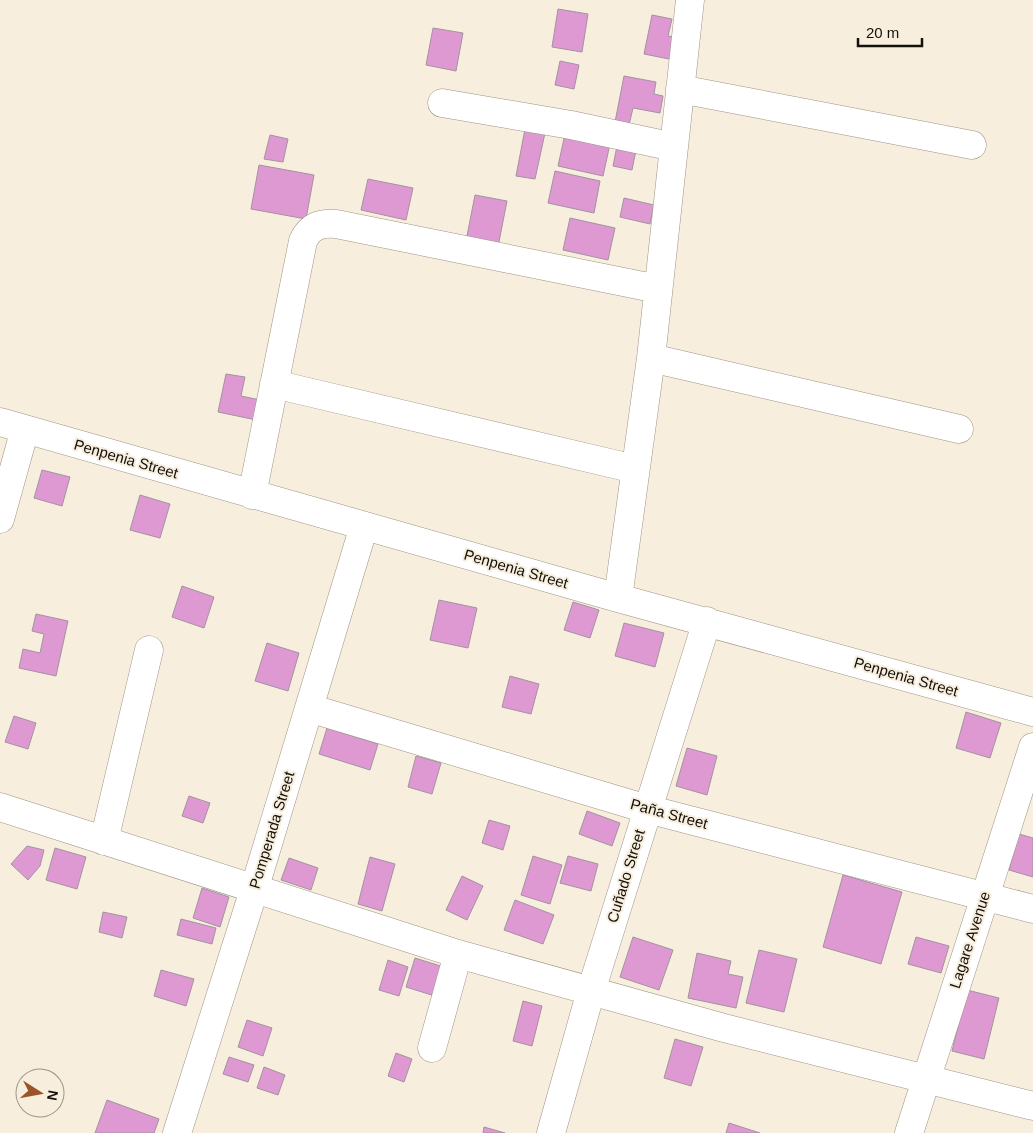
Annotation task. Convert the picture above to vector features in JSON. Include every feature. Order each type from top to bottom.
[{"type":"street","points":[[618,598],[651,358],[690,0]]},
{"type":"street","points":[[680,89],[972,145]]},
{"type":"street","points":[[442,103],[571,125],[674,147]]},
{"type":"street","points":[[252,495],[303,242],[307,233],[319,225],[336,224],[658,289]]},
{"type":"street","points":[[651,358],[959,430]]},
{"type":"street","points":[[274,384],[635,469]]},
{"type":"street","points":[[0,519],[12,426]]},
{"type":"street","name":"Penpenia Street","points":[[12,426],[618,598],[1033,712]]},
{"type":"street","name":"Pomperada Street","points":[[177,1133],[254,890],[364,526]]},
{"type":"street","name":"Cuñado Street","points":[[551,1133],[591,992],[707,621]]},
{"type":"street","points":[[104,841],[149,650]]},
{"type":"street","name":"Paña Street","points":[[309,708],[647,809],[1033,909]]},
{"type":"street","name":"Lagare Avenue","points":[[908,1133],[1033,747]]},
{"type":"street","points":[[0,807],[458,954],[591,992],[1033,1106]]},
{"type":"street","points":[[432,1048],[458,954]]},
{"type":"building","points":[[558,9],[588,14],[582,52],[552,47]]},
{"type":"building","points":[[652,15],[672,19],[668,36],[679,38],[674,60],[644,54]]},
{"type":"building","points":[[433,28],[463,33],[456,71],[426,65]]},
{"type":"building","points":[[560,61],[579,65],[574,89],[555,85]]},
{"type":"building","points":[[624,76],[656,82],[654,94],[663,96],[660,113],[633,108],[629,125],[615,122]]},
{"type":"building","points":[[525,129],[545,133],[535,179],[516,176]]},
{"type":"building","points":[[565,134],[610,144],[603,176],[558,166]]},
{"type":"building","points":[[270,135],[288,139],[283,162],[264,159]]},
{"type":"building","points":[[618,141],[637,145],[632,170],[613,166]]},
{"type":"building","points":[[259,165],[314,175],[306,219],[251,209]]},
{"type":"building","points":[[555,171],[600,181],[594,213],[548,203]]},
{"type":"building","points":[[368,179],[413,188],[406,220],[361,210]]},
{"type":"building","points":[[475,195],[507,201],[498,247],[466,241]]},
{"type":"building","points":[[624,198],[654,205],[650,224],[620,217]]},
{"type":"building","points":[[570,218],[615,228],[608,260],[563,250]]},
{"type":"building","points":[[226,374],[245,377],[241,396],[270,402],[266,422],[218,412]]},
{"type":"building","points":[[42,470],[70,477],[62,506],[34,498]]},
{"type":"building","points":[[140,495],[170,504],[160,538],[130,530]]},
{"type":"building","points":[[182,586],[214,597],[204,628],[172,617]]},
{"type":"building","points":[[439,600],[477,608],[468,648],[430,640]]},
{"type":"building","points":[[573,602],[599,610],[590,638],[564,630]]},
{"type":"building","points":[[36,614],[68,621],[56,676],[19,668],[23,649],[40,653],[44,634],[32,631]]},
{"type":"building","points":[[624,623],[664,633],[655,667],[615,656]]},
{"type":"building","points":[[267,643],[299,653],[288,691],[255,681]]},
{"type":"building","points":[[510,676],[539,684],[531,714],[502,707]]},
{"type":"building","points":[[966,712],[1001,723],[990,758],[956,748]]},
{"type":"building","points":[[14,716],[36,723],[28,749],[5,742]]},
{"type":"building","points":[[327,728],[378,744],[370,770],[319,754]]},
{"type":"building","points":[[687,748],[717,756],[707,795],[676,786]]},
{"type":"building","points":[[416,756],[441,763],[432,794],[408,787]]},
{"type":"building","points":[[189,796],[210,803],[203,823],[182,816]]},
{"type":"building","points":[[587,811],[620,823],[612,846],[579,834]]},
{"type":"building","points":[[489,820],[510,826],[503,850],[482,843]]},
{"type":"building","points":[[1019,834],[1033,838],[1033,877],[1009,870]]},
{"type":"building","points":[[27,846],[44,850],[40,866],[28,880],[11,864]]},
{"type":"building","points":[[55,848],[86,857],[77,889],[46,880]]},
{"type":"building","points":[[533,856],[562,865],[550,904],[521,895]]},
{"type":"building","points":[[568,856],[598,864],[591,891],[560,883]]},
{"type":"building","points":[[370,857],[395,864],[382,911],[358,904]]},
{"type":"building","points":[[289,858],[318,868],[311,890],[281,880]]},
{"type":"building","points":[[843,875],[902,892],[881,964],[823,947]]},
{"type":"building","points":[[462,876],[483,886],[467,920],[446,910]]},
{"type":"building","points":[[202,888],[229,897],[220,927],[193,918]]},
{"type":"building","points":[[515,900],[554,915],[543,944],[504,930]]},
{"type":"building","points":[[103,912],[127,917],[122,938],[99,932]]},
{"type":"building","points":[[181,919],[216,928],[212,944],[177,935]]},
{"type":"building","points":[[633,937],[673,950],[659,990],[620,977]]},
{"type":"building","points":[[916,937],[949,946],[941,973],[908,964]]},
{"type":"building","points":[[759,950],[797,959],[784,1012],[746,1003]]},
{"type":"building","points":[[697,953],[731,961],[728,974],[743,977],[736,1008],[688,998]]},
{"type":"building","points":[[415,958],[447,968],[438,997],[406,987]]},
{"type":"building","points":[[388,960],[408,967],[399,996],[379,990]]},
{"type":"building","points":[[161,970],[194,979],[186,1006],[154,996]]},
{"type":"building","points":[[967,990],[999,998],[984,1059],[952,1051]]},
{"type":"building","points":[[523,1001],[542,1006],[532,1046],[513,1041]]},
{"type":"building","points":[[247,1020],[272,1028],[263,1056],[238,1047]]},
{"type":"building","points":[[675,1039],[703,1047],[691,1086],[664,1078]]},
{"type":"building","points":[[396,1053],[412,1059],[404,1082],[388,1076]]},
{"type":"building","points":[[229,1057],[254,1065],[248,1082],[223,1074]]},
{"type":"building","points":[[264,1067],[285,1075],[278,1095],[257,1088]]},
{"type":"building","points":[[107,1100],[159,1119],[154,1133],[95,1133]]},
{"type":"building","points":[[729,1123],[760,1133],[726,1133]]},
{"type":"building","points":[[484,1127],[505,1133],[483,1133]]}]
